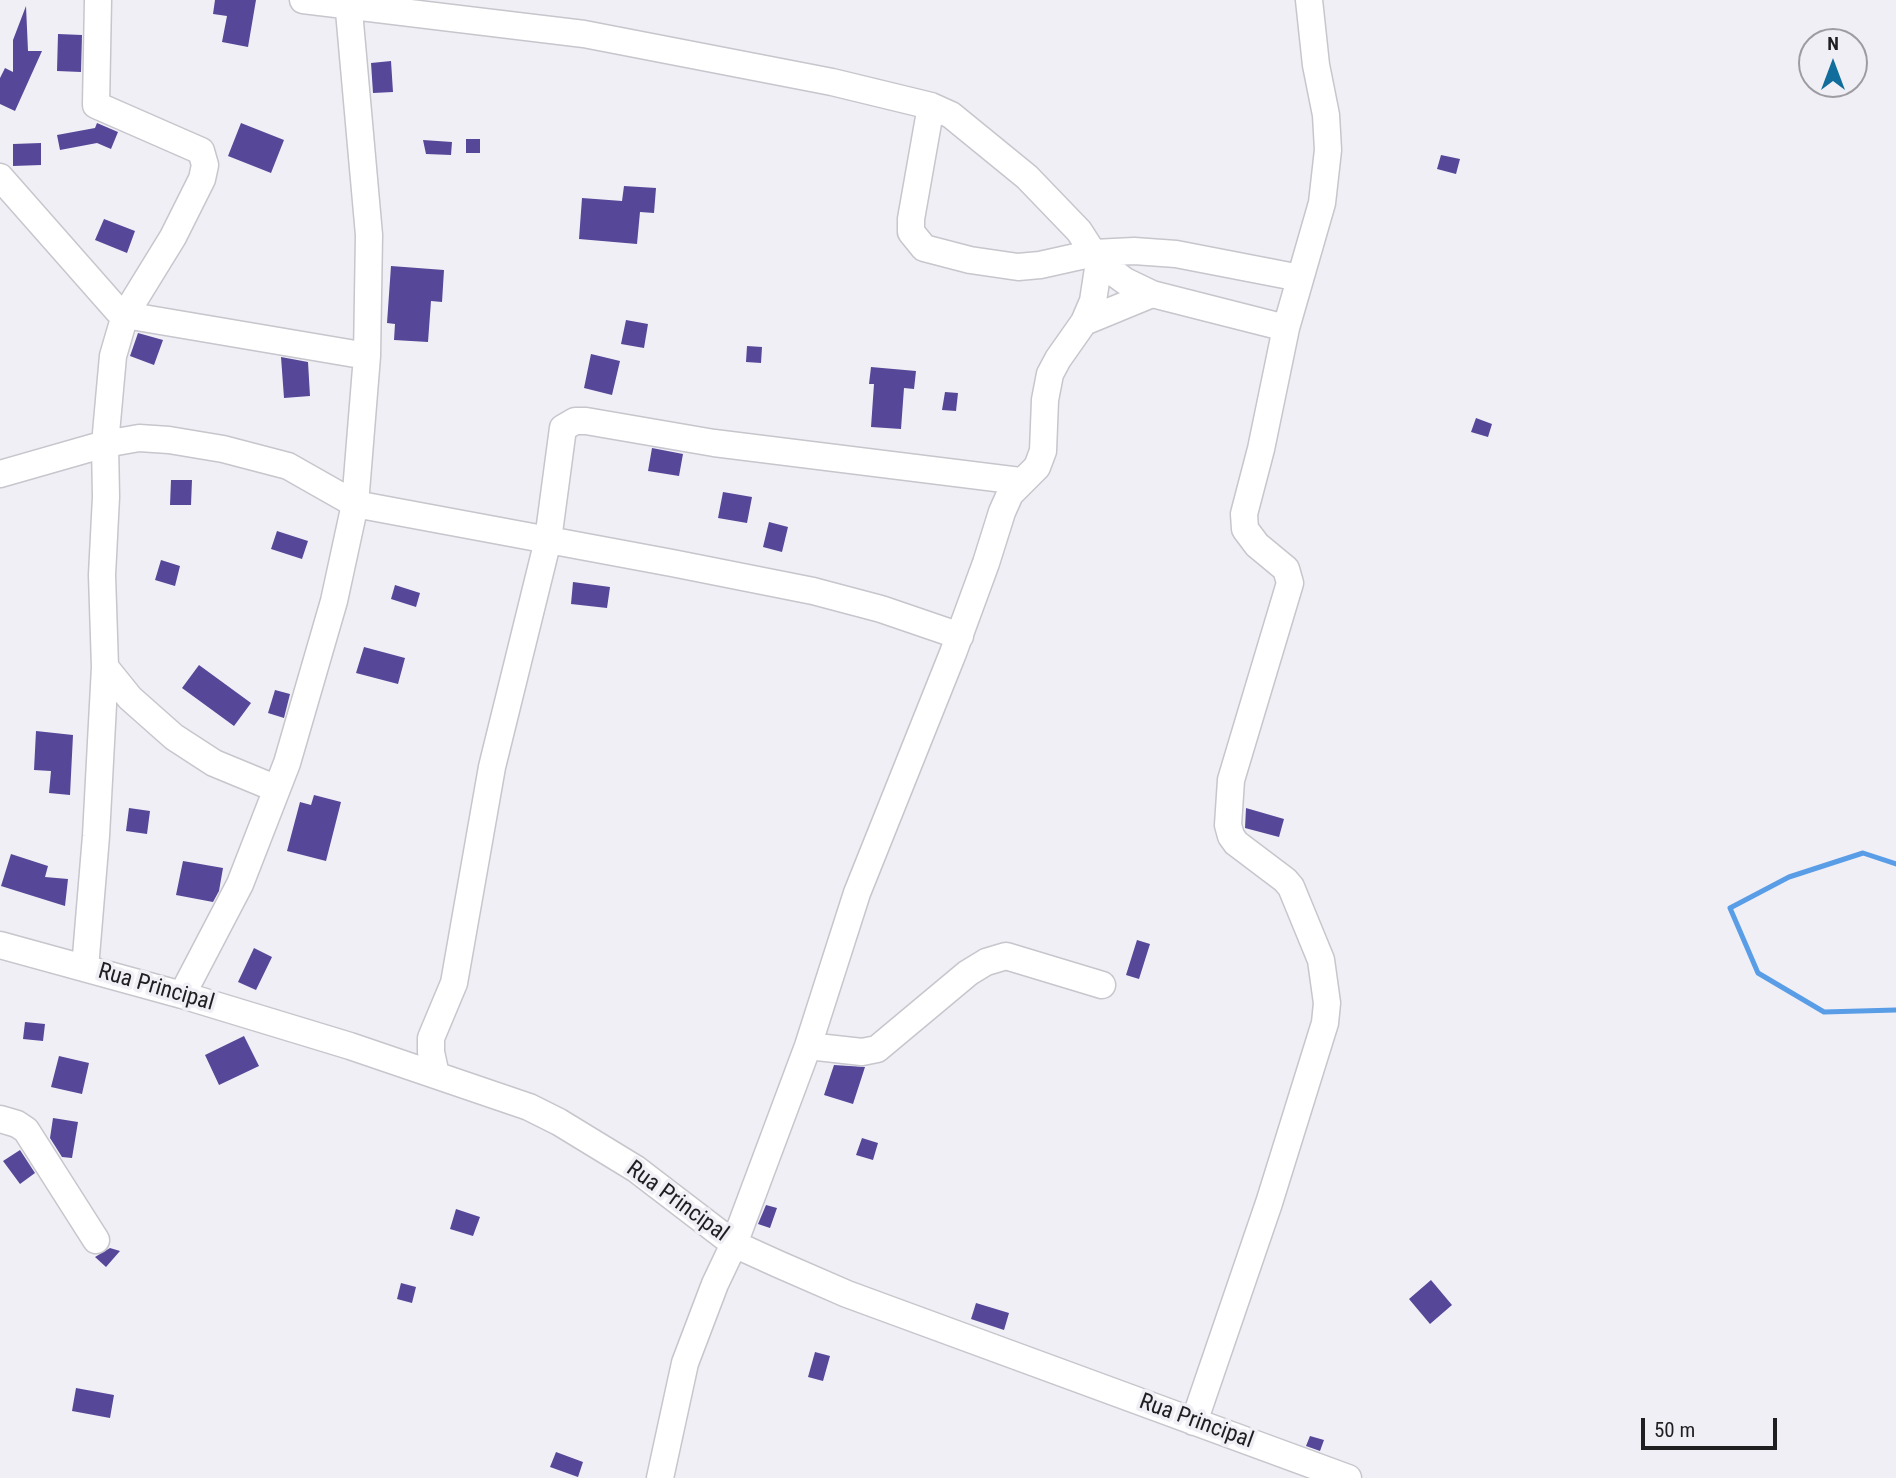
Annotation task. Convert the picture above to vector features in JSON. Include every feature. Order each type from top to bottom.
[{"type":"street","points":[[85,968],[96,836],[105,667],[102,575],[106,497],[105,444],[113,356],[125,316],[173,237],[202,179],[205,165],[201,151],[96,105],[98,0]]},
{"type":"street","points":[[303,0],[348,3],[584,34],[832,82],[931,106],[951,116],[1027,177],[1079,231],[1097,258],[1125,281],[1152,293],[1286,328]]},
{"type":"street","points":[[1194,1422],[1269,1203],[1325,1023],[1327,1003],[1321,960],[1291,887],[1236,843],[1228,825],[1231,780],[1290,583],[1286,569],[1257,545],[1245,529],[1244,514],[1286,328],[1322,203],[1328,150],[1309,0]]},
{"type":"street","points":[[182,995],[240,884],[277,789],[310,689],[334,601],[355,504],[368,356],[369,235],[348,3]]},
{"type":"street","points":[[931,106],[911,219],[911,232],[924,248],[970,260],[1018,267],[1134,251],[1176,254],[1300,278]]},
{"type":"street","points":[[0,177],[125,316],[368,356]]},
{"type":"street","points":[[660,1478],[685,1363],[715,1284],[734,1244],[808,1046],[857,893],[960,636],[1002,512],[1010,494],[1020,481],[1037,467],[1043,451],[1045,400],[1050,374],[1084,321],[1093,300],[1097,258]]},
{"type":"street","points":[[1084,321],[1152,293]]},
{"type":"street","points":[[436,1075],[431,1038],[454,983],[492,767],[548,540],[563,428],[575,421],[714,443],[1020,481]]},
{"type":"street","points":[[0,474],[105,444],[139,438],[169,440],[263,458],[288,466],[355,504],[813,592],[881,609],[960,636]]},
{"type":"street","points":[[105,667],[130,698],[174,737],[214,763],[277,789]]},
{"type":"street","name":"Rua Principal","points":[[0,945],[182,995],[350,1046],[528,1107],[559,1122],[636,1169],[734,1244],[847,1294],[1348,1478]]},
{"type":"street","points":[[808,1046],[862,1052],[877,1049],[968,973],[986,962],[1006,957],[1102,985]]},
{"type":"street","points":[[0,1119],[26,1130],[96,1240]]},
{"type":"building","points":[[215,0],[256,0],[248,47],[222,42],[227,16],[213,14]]},
{"type":"building","points":[[26,6],[28,51],[42,51],[15,111],[0,104],[0,78],[5,68],[13,72],[13,40]]},
{"type":"building","points":[[58,34],[82,35],[81,72],[57,71]]},
{"type":"building","points":[[391,61],[393,92],[373,93],[371,63]]},
{"type":"building","points":[[97,123],[118,132],[111,149],[97,143],[60,150],[57,135],[95,128]]},
{"type":"building","points":[[241,123],[284,140],[271,173],[228,156]]},
{"type":"building","points":[[466,139],[480,139],[480,153],[466,153]]},
{"type":"building","points":[[423,140],[452,142],[451,155],[426,154]]},
{"type":"building","points":[[41,143],[41,165],[13,166],[13,144]]},
{"type":"building","points":[[1441,155],[1460,159],[1456,174],[1437,169]]},
{"type":"building","points":[[624,186],[656,188],[654,213],[640,212],[637,244],[579,239],[582,198],[622,201]]},
{"type":"building","points":[[104,219],[135,231],[127,253],[95,240]]},
{"type":"building","points":[[391,266],[444,270],[442,302],[431,301],[428,342],[394,340],[395,324],[387,323]]},
{"type":"building","points":[[626,320],[648,324],[644,348],[621,344]]},
{"type":"building","points":[[138,333],[163,340],[154,365],[130,356]]},
{"type":"building","points":[[747,346],[762,347],[761,363],[746,362]]},
{"type":"building","points":[[591,354],[620,361],[612,395],[584,388]]},
{"type":"building","points":[[281,357],[308,362],[310,396],[284,398]]},
{"type":"building","points":[[871,367],[916,371],[914,389],[904,388],[901,429],[871,427],[874,384],[869,384]]},
{"type":"building","points":[[945,392],[958,393],[956,411],[942,410]]},
{"type":"building","points":[[1476,418],[1492,424],[1488,437],[1471,432]]},
{"type":"building","points":[[652,448],[683,454],[679,476],[648,471]]},
{"type":"building","points":[[171,480],[192,480],[191,505],[170,505]]},
{"type":"building","points":[[723,492],[752,497],[747,523],[718,518]]},
{"type":"building","points":[[769,522],[788,527],[782,552],[763,547]]},
{"type":"building","points":[[277,531],[308,541],[302,559],[271,549]]},
{"type":"building","points":[[161,560],[180,566],[175,586],[155,580]]},
{"type":"building","points":[[573,582],[610,587],[607,608],[571,604]]},
{"type":"building","points":[[395,585],[420,593],[416,607],[391,599]]},
{"type":"building","points":[[364,647],[405,658],[398,684],[356,673]]},
{"type":"building","points":[[199,665],[251,703],[234,726],[182,688]]},
{"type":"building","points":[[275,690],[290,694],[284,718],[268,713]]},
{"type":"building","points":[[36,731],[73,735],[70,795],[49,793],[51,771],[34,770]]},
{"type":"building","points":[[314,795],[341,802],[326,861],[287,851],[300,802],[311,805]]},
{"type":"building","points":[[129,808],[150,811],[147,834],[126,831]]},
{"type":"building","points":[[1246,808],[1284,819],[1279,837],[1245,828]]},
{"type":"building","points":[[11,854],[48,866],[45,877],[68,879],[65,906],[1,886]]},
{"type":"building","points":[[183,861],[223,868],[219,891],[213,902],[176,895]]},
{"type":"building","points":[[1137,940],[1150,944],[1139,979],[1126,975]]},
{"type":"building","points":[[254,948],[272,957],[256,990],[238,982]]},
{"type":"building","points":[[25,1022],[45,1024],[43,1041],[23,1039]]},
{"type":"building","points":[[244,1036],[259,1066],[219,1085],[205,1055]]},
{"type":"building","points":[[59,1056],[89,1063],[82,1094],[51,1087]]},
{"type":"building","points":[[834,1065],[865,1067],[853,1104],[824,1095]]},
{"type":"building","points":[[53,1118],[78,1122],[72,1158],[62,1157],[50,1138]]},
{"type":"building","points":[[862,1138],[878,1143],[873,1160],[856,1155]]},
{"type":"building","points":[[20,1150],[35,1173],[20,1184],[3,1161]]},
{"type":"building","points":[[766,1205],[777,1208],[770,1228],[758,1224]]},
{"type":"building","points":[[456,1209],[480,1217],[473,1236],[450,1229]]},
{"type":"building","points":[[110,1248],[120,1251],[106,1267],[95,1257]]},
{"type":"building","points":[[1431,1280],[1452,1305],[1430,1324],[1409,1299]]},
{"type":"building","points":[[401,1283],[416,1287],[412,1303],[397,1299]]},
{"type":"building","points":[[976,1303],[1009,1313],[1004,1330],[971,1319]]},
{"type":"building","points":[[815,1352],[830,1356],[823,1381],[808,1377]]},
{"type":"building","points":[[76,1388],[114,1395],[110,1418],[72,1411]]},
{"type":"building","points":[[1310,1436],[1324,1440],[1320,1451],[1306,1446]]},
{"type":"building","points":[[556,1452],[583,1462],[578,1477],[550,1467]]},
{"type":"waterway","points":[[1896,864],[1863,853],[1789,877],[1730,908],[1758,973],[1824,1012],[1896,1010]]}]
